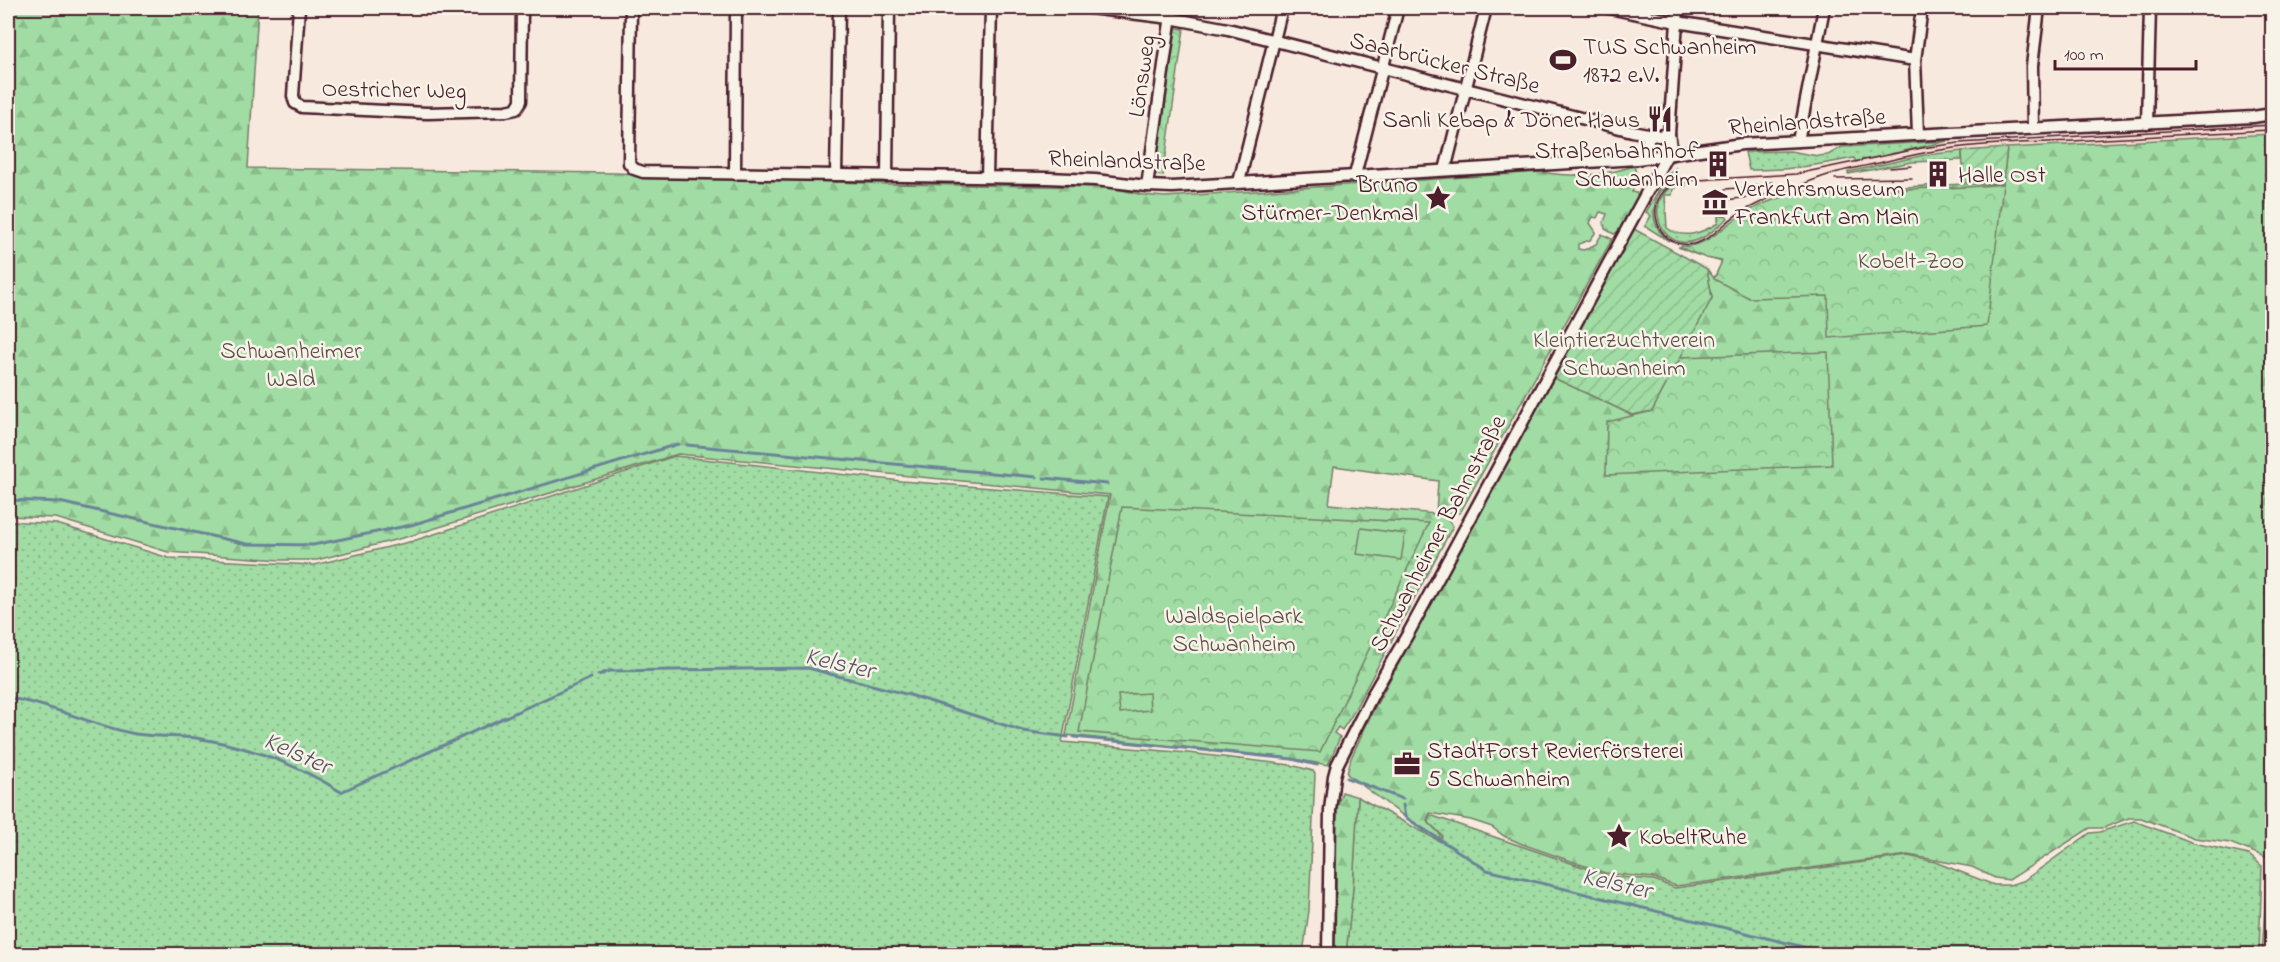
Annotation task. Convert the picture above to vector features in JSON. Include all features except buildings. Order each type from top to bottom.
[{"type":"street","name":"Oestricher Weg","points":[[299,8],[293,96],[298,105],[364,111],[427,113],[516,109],[521,101],[522,8]]},
{"type":"street","name":"Rheinlandstraße","points":[[632,8],[629,163],[634,169],[643,172],[1095,180],[1172,187],[1650,158],[1742,144],[2147,123],[2272,114]]},
{"type":"street","points":[[735,174],[736,8]]},
{"type":"street","points":[[836,175],[839,8]]},
{"type":"street","points":[[887,176],[890,8]]},
{"type":"street","points":[[987,177],[991,8]]},
{"type":"street","name":"Saarbrücker Straße","points":[[1090,8],[1171,13],[1647,134],[1669,134]]},
{"type":"street","points":[[1239,182],[1282,8]]},
{"type":"street","points":[[1355,175],[1398,8]]},
{"type":"street","points":[[1444,170],[1486,8]]},
{"type":"street","points":[[1609,8],[1816,46],[1914,60]]},
{"type":"street","points":[[1669,154],[1678,8]]},
{"type":"street","points":[[1798,141],[1824,8]]},
{"type":"street","points":[[1918,134],[1914,60],[1922,8]]},
{"type":"street","points":[[2033,128],[2032,66],[2039,8]]},
{"type":"street","points":[[2147,123],[2150,8]]},
{"type":"street","name":"Lönsweg","points":[[1147,186],[1171,13]]},
{"type":"street","points":[[1647,134],[1650,158]]},
{"type":"street","name":"Schwanheimer Bahnstraße","points":[[1328,954],[1330,810],[1337,765],[1373,694],[1410,632],[1669,154]]},
{"type":"shaded area","points":[[2272,122],[2272,134],[1960,150],[1925,155],[1848,172],[1846,168],[1817,175],[1817,173],[1745,180],[1747,175],[1804,171],[1856,162],[1922,146],[1948,143]]},
{"type":"shaded area","points":[[1739,176],[1736,180],[1681,183],[1663,195],[1660,200],[1660,226],[1681,242],[1702,238],[1728,218],[1731,222],[1709,239],[1693,246],[1681,246],[1669,241],[1660,232],[1655,221],[1654,207],[1658,195],[1665,186],[1683,178]]},
{"type":"green space","name":"Schwanheimer Wald","points":[[14,8],[258,8],[248,168],[614,173],[889,184],[1109,187],[1143,195],[1165,197],[1539,172],[1587,175],[1634,166],[1638,180],[1632,192],[1640,194],[1620,230],[1614,234],[1605,229],[1604,222],[1607,214],[1600,212],[1597,218],[1593,217],[1590,223],[1596,232],[1590,240],[1578,244],[1578,249],[1584,250],[1596,244],[1602,234],[1612,239],[1460,513],[1451,513],[1448,519],[1453,526],[1350,718],[1342,730],[1338,727],[1334,733],[1340,737],[1328,765],[1282,757],[1066,735],[1110,495],[678,454],[410,536],[317,560],[281,560],[168,552],[56,518],[8,516],[8,14]],"holes":[[[1334,466],[1438,481],[1436,514],[1329,504]]]},
{"type":"green space","points":[[1176,28],[1184,29],[1163,176],[1155,175]]},
{"type":"green space","points":[[2272,134],[2272,954],[2262,954],[2268,858],[2230,843],[2195,838],[2141,818],[2129,818],[2103,828],[2090,828],[2009,880],[1995,878],[1972,867],[1908,855],[1676,886],[1654,878],[1605,873],[1522,844],[1504,836],[1492,827],[1471,820],[1430,813],[1427,821],[1440,834],[1440,838],[1424,831],[1347,774],[1351,758],[1372,713],[1552,377],[1632,415],[1712,298],[1707,269],[1714,278],[1722,262],[1678,247],[1693,246],[1704,242],[1748,212],[1780,198],[1804,192],[2003,184],[2007,148]]},
{"type":"green space","points":[[1948,141],[1856,162],[1854,158],[1775,170],[1749,170],[1745,152],[1790,151],[1818,156],[1828,155],[1842,147]]},
{"type":"green space","points":[[2007,148],[2003,184],[1964,182],[1962,151]]},
{"type":"green space","points":[[1962,151],[1962,160],[1912,162],[1848,174],[1848,172],[1925,155]]},
{"type":"green space","points":[[1675,168],[1680,179],[1656,195],[1669,173]]},
{"type":"green space","points":[[1686,182],[1686,186],[1673,189],[1672,195],[1665,195],[1667,228],[1680,234],[1693,234],[1718,223],[1718,216],[1726,215],[1728,218],[1702,238],[1684,242],[1672,239],[1664,231],[1659,220],[1658,208],[1662,196],[1671,187]]},
{"type":"green space","name":"Kobelt-Zoo","points":[[2003,184],[1987,326],[1829,338],[1828,296],[1749,298],[1714,279],[1722,261],[1706,258],[1681,248],[1681,246],[1690,246],[1705,241],[1737,218],[1760,206],[1792,195],[1829,191]]},
{"type":"green space","points":[[1658,195],[1654,208],[1655,220],[1660,231],[1669,241],[1645,226],[1651,216],[1646,212]]},
{"type":"green space","name":"Kleintierzuchtverein Schwanheim","points":[[1632,228],[1707,269],[1712,298],[1652,411],[1632,415],[1552,377]]},
{"type":"green space","points":[[1828,352],[1832,465],[1606,475],[1607,422],[1652,411],[1680,357]]},
{"type":"green space","points":[[675,456],[901,481],[1108,497],[1062,742],[1188,753],[1291,765],[1313,771],[1315,774],[1309,910],[1303,954],[8,954],[8,521],[57,524],[169,558],[314,565],[413,541]]},
{"type":"green space","name":"Waldspielpark Schwanheim","points":[[1122,507],[1429,523],[1320,752],[1079,732]]},
{"type":"green space","points":[[1361,528],[1405,534],[1401,560],[1357,554]]},
{"type":"green space","points":[[1149,693],[1150,710],[1120,713],[1118,695]]},
{"type":"green space","points":[[1342,792],[1358,797],[1353,888],[1346,954],[1335,954],[1337,808]]},
{"type":"green space","points":[[1358,797],[1441,842],[1442,835],[1428,822],[1430,815],[1609,876],[1654,880],[1675,888],[1908,856],[1935,862],[1994,885],[2009,885],[2023,881],[2090,833],[2134,821],[2194,843],[2249,855],[2262,866],[2259,954],[1346,954],[1353,888]]},
{"type":"waterway","points":[[8,500],[59,502],[247,544],[313,545],[411,525],[678,444]]},
{"type":"waterway","points":[[687,445],[1037,477]]},
{"type":"waterway","points":[[1044,478],[1107,484]]},
{"type":"waterway","name":"Kelster","points":[[598,675],[610,671],[808,668],[913,696],[1023,731],[1068,737]]},
{"type":"waterway","name":"Kelster","points":[[8,698],[40,705],[136,734],[196,738],[253,751],[307,773],[341,792],[591,678]]},
{"type":"waterway","name":"Kelster","points":[[1074,737],[1292,759],[1317,765]]},
{"type":"waterway","name":"Kelster","points":[[1347,778],[1403,799]]},
{"type":"waterway","name":"Kelster","points":[[1403,805],[1405,817],[1487,870],[1812,949],[1846,954]]},
{"type":"tram line","points":[[2272,125],[1959,143],[1922,148],[1796,174],[1682,181],[1669,187],[1660,196],[1656,207],[1656,219],[1660,229],[1668,238],[1679,243],[1693,244],[1711,236],[1738,214],[1798,186],[1834,173],[1917,154],[1990,145],[2272,130]]},
{"type":"tram line","points":[[1890,168],[1912,166]]},
{"type":"tram line","points":[[1835,179],[1912,178]]},
{"type":"tram line","points":[[1725,189],[1751,187],[1772,182]]},
{"type":"tram line","points":[[1726,200],[1765,195]]},
{"type":"place","name":"TUS Schwanheim 1872 e.V.","points":[[1563,60]]},
{"type":"place","name":"Sanli Kebap & Döner Haus","points":[[1660,119]]},
{"type":"place","name":"Straßenbahnhof Schwanheim","points":[[1718,164]]},
{"type":"place","name":"Halle Ost","points":[[1938,174]]},
{"type":"place","name":"Bruno Stürmer-Denkmal","points":[[1438,198]]},
{"type":"place","name":"Verkehrsmuseum Frankfurt am Main","points":[[1715,202]]},
{"type":"place","name":"StadtForst Revierförsterei 5 Schwanheim","points":[[1407,764]]},
{"type":"place","name":"KobeltRuhe","points":[[1619,836]]}]
